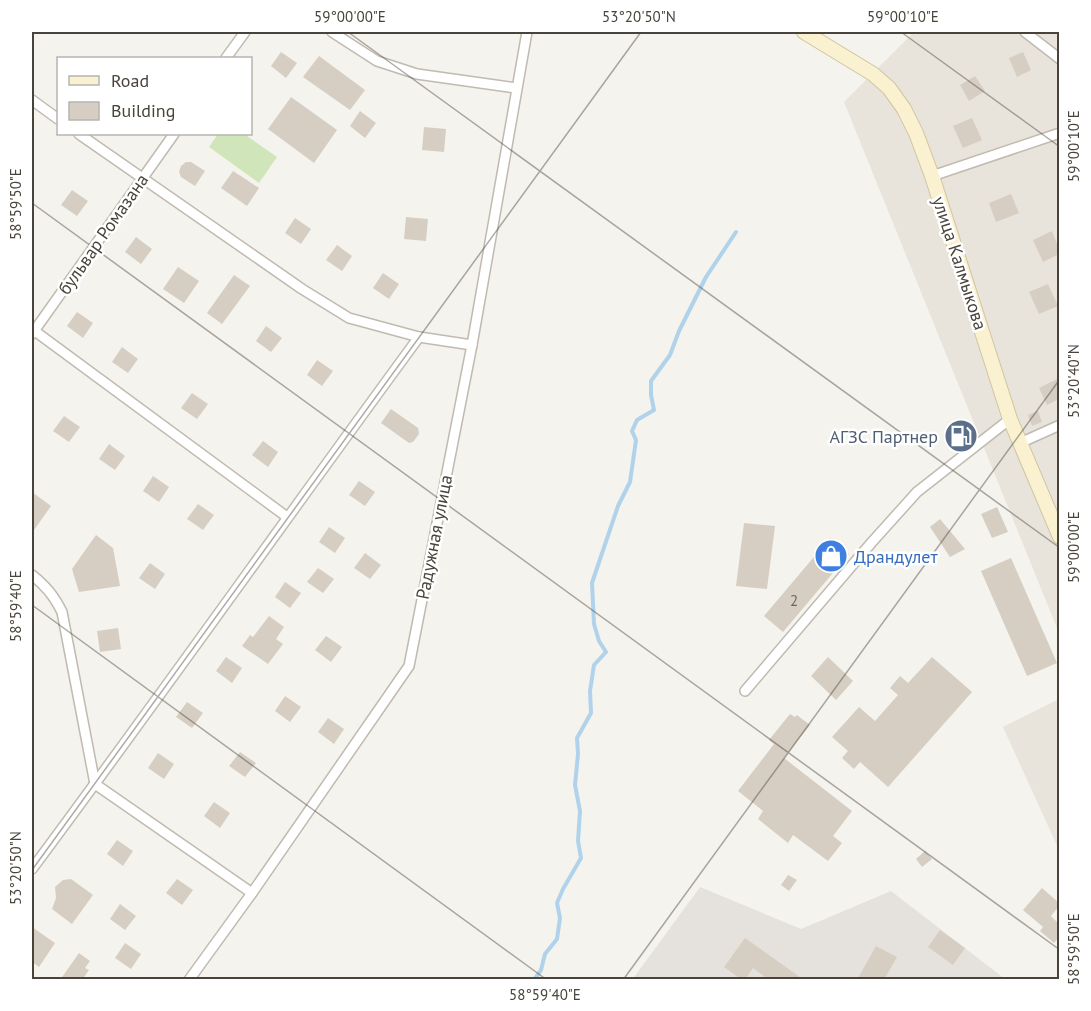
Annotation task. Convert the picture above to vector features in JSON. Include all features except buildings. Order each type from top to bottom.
[{"type":"main road","name":"улица Калмыкова","points":[[804,32],[873,74],[889,88],[904,109],[916,133],[932,176],[1010,419],[1059,537]]},
{"type":"street","points":[[227,57],[245,32]]},
{"type":"street","points":[[332,32],[377,61],[417,74],[516,88]]},
{"type":"street","name":"Радужная улица","points":[[189,980],[409,666],[472,345],[527,32]]},
{"type":"street","points":[[1025,32],[1059,59]]},
{"type":"street","points":[[32,100],[57,118]]},
{"type":"street","points":[[932,176],[1059,133]]},
{"type":"street","points":[[80,135],[302,289],[349,318],[419,338],[472,345]]},
{"type":"street","name":"бульвар Ромазана","points":[[32,332],[173,135]]},
{"type":"street","points":[[32,332],[287,517]]},
{"type":"street","points":[[32,869],[419,338]]},
{"type":"street","points":[[746,691],[917,492],[1010,419]]},
{"type":"street","points":[[1020,442],[1059,424]]},
{"type":"street","points":[[32,575],[46,585],[56,598],[62,612],[95,784],[252,893]]},
{"type":"shaded area","points":[[914,32],[1059,32],[1059,633],[844,102]]},
{"type":"shaded area","points":[[1059,699],[1059,850],[1003,727]]},
{"type":"shaded area","points":[[700,887],[801,929],[891,891],[1005,979],[632,980]]},
{"type":"green space","points":[[217,135],[245,135],[277,157],[259,183],[209,147]]},
{"type":"waterway","points":[[534,980],[541,970],[545,954],[557,939],[560,918],[557,903],[581,858],[578,841],[580,811],[575,785],[577,738],[591,713],[590,691],[594,665],[606,652],[599,641],[594,624],[592,583],[618,506],[630,482],[636,440],[632,431],[637,420],[654,410],[651,381],[670,355],[679,331],[706,277],[736,232]]},
{"type":"place","name":"АГЗС Партнер","points":[[961,436]]},
{"type":"place","name":"Драндулет","points":[[831,556]]}]
